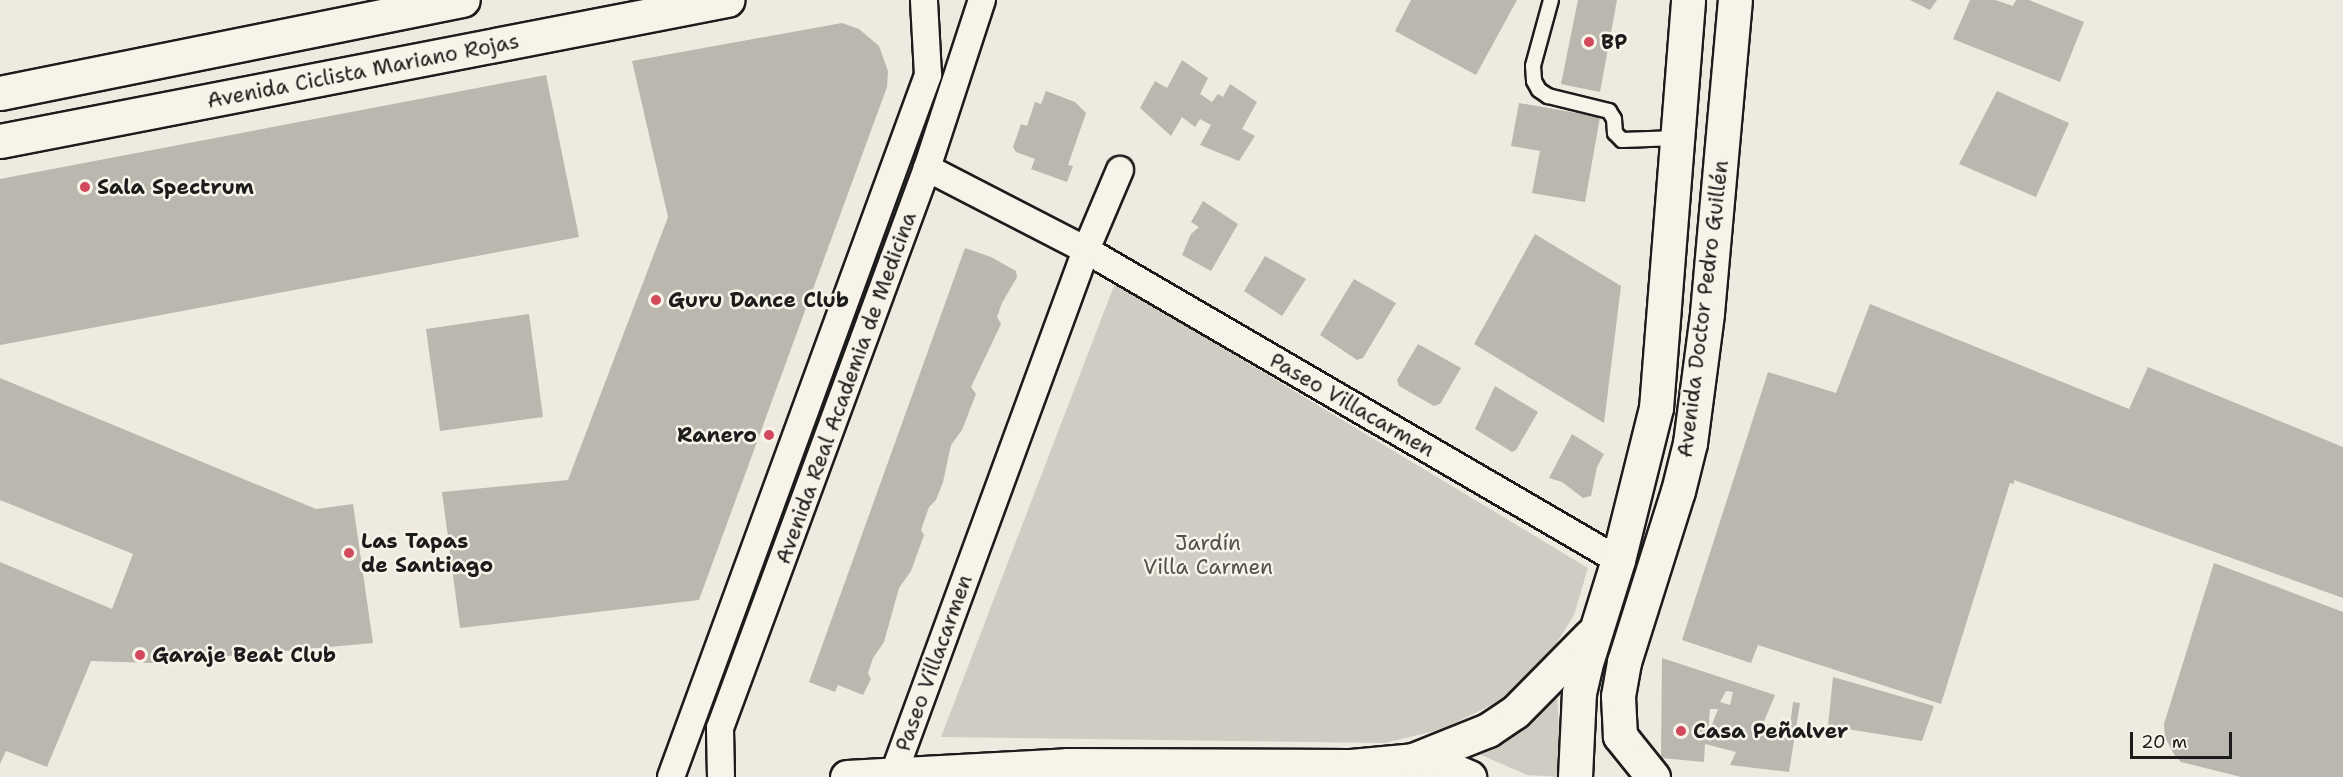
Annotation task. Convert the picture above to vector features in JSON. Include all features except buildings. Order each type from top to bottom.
[{"type":"main road","points":[[0,93],[463,0]]},
{"type":"main road","name":"Avenida Ciclista Mariano Rojas","points":[[0,141],[727,0]]},
{"type":"main road","name":"Avenida Doctor Pedro Guillén","points":[[1575,777],[1579,693],[1618,560],[1656,408],[1688,0]]},
{"type":"main road","name":"Avenida Doctor Pedro Guillén","points":[[1653,777],[1620,736],[1618,696],[1623,662],[1678,491],[1690,443],[1707,313],[1736,0]]},
{"type":"main road","points":[[1413,760],[1488,730],[1515,712],[1596,631]]},
{"type":"main road","points":[[847,777],[894,773],[1351,766],[1413,760],[1438,764],[1469,777]]},
{"type":"main road","points":[[1351,766],[1381,777]]},
{"type":"street","name":"Avenida Real Academia de Medicina","points":[[721,777],[720,728],[915,155],[928,75],[924,0]]},
{"type":"street","name":"Avenida Real Academia de Medicina","points":[[671,777],[915,155],[982,0]]},
{"type":"street","name":"Paseo Villacarmen","points":[[915,155],[1086,250],[1618,560]]},
{"type":"street","name":"Paseo Villacarmen","points":[[894,773],[1086,250],[1120,170]]},
{"type":"lane","points":[[1551,0],[1533,66],[1534,81],[1539,90],[1548,96],[1609,111],[1615,133],[1622,140],[1678,138]]},
{"type":"green space","name":"Jardín Villa Carmen","points":[[1115,283],[1588,568],[1574,615],[1548,657],[1501,700],[1443,729],[1385,743],[941,737]]},
{"type":"green space","points":[[1557,689],[1561,777],[1527,775],[1472,751]]},
{"type":"place","name":"BP","points":[[1589,42]]},
{"type":"place","name":"Sala Spectrum","points":[[85,187]]},
{"type":"place","name":"Guru Dance Club","points":[[656,300]]},
{"type":"place","name":"Ranero","points":[[769,435]]},
{"type":"place","name":"Las Tapas de Santiago","points":[[349,553]]},
{"type":"place","name":"Garaje Beat Club","points":[[140,655]]},
{"type":"place","name":"Casa Peñalver","points":[[1681,731]]}]
